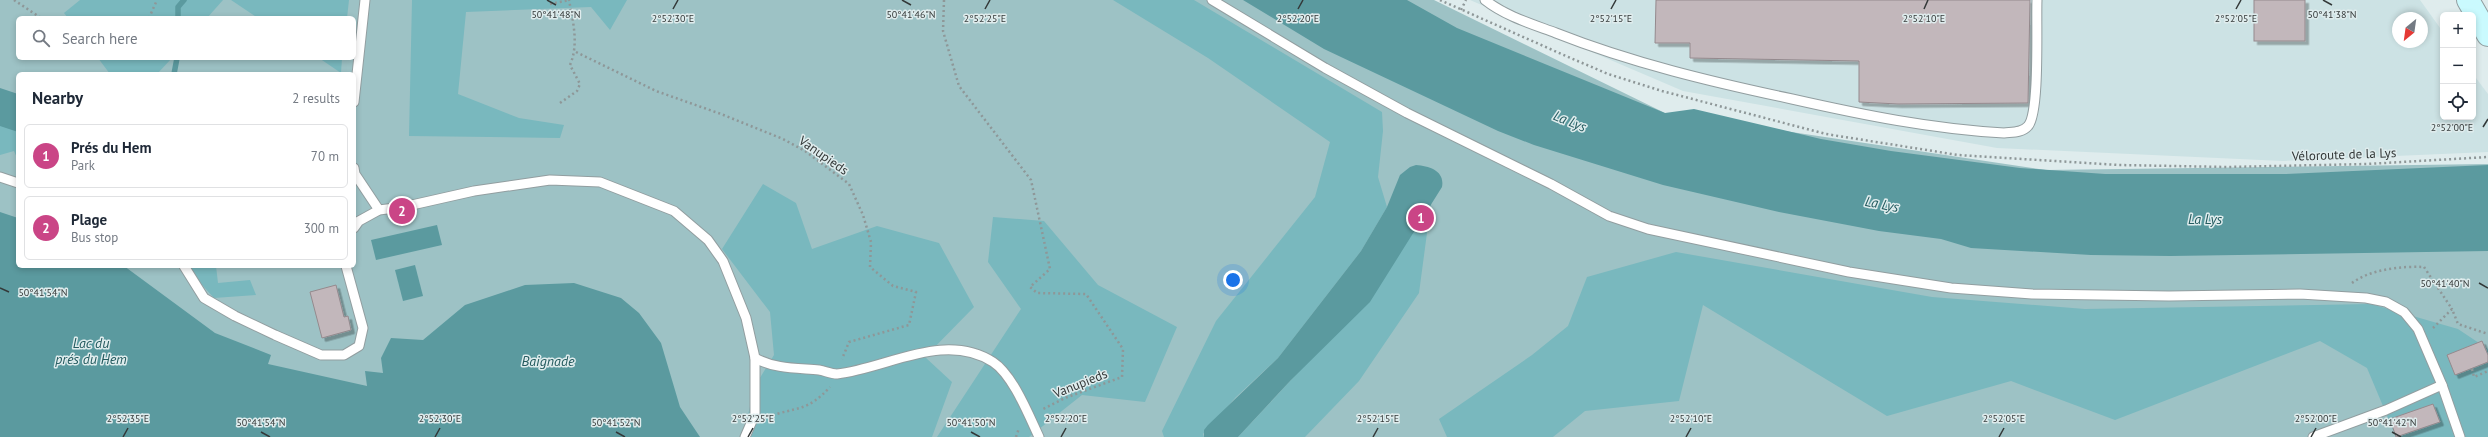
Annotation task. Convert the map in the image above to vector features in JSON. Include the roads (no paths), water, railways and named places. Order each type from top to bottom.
[{"type":"main road","points":[[2468,0],[2488,35]]},
{"type":"lane","points":[[356,82],[364,0]]},
{"type":"lane","points":[[1212,0],[1326,68],[1407,113],[1551,184],[1608,216],[1648,229],[1849,272],[1951,288],[2040,294],[2169,296],[2300,294],[2376,299],[2396,307],[2412,320],[2424,340],[2442,385],[2460,437]]},
{"type":"lane","points":[[1484,0],[1514,16],[1575,41],[1642,63],[1729,86],[1896,122],[2004,134],[2020,132],[2028,126],[2035,107],[2037,0]]},
{"type":"lane","points":[[356,176],[379,210]]},
{"type":"lane","points":[[0,177],[16,182]]},
{"type":"lane","points":[[356,225],[359,221],[379,210],[404,207],[474,191],[550,180],[600,182],[674,211],[708,240],[723,261],[746,318],[754,358],[755,414],[745,437]]},
{"type":"lane","points":[[185,268],[204,298],[235,316],[321,355],[344,355],[359,346],[363,328],[347,268]]},
{"type":"lane","points":[[754,358],[767,365],[836,374],[946,348],[974,354],[994,363],[1008,379],[1039,437]]},
{"type":"lane","points":[[2313,437],[2386,410],[2442,385]]},
{"type":"water","name":"La Lys","points":[[1243,0],[1407,0],[1457,28],[1665,113],[1694,109],[1821,139],[1891,151],[2020,168],[2105,174],[2286,174],[2488,165],[2488,251],[2170,256],[2091,255],[1971,248],[1941,239],[1879,231],[1779,212],[1663,185],[1534,145],[1498,131],[1324,49]]},
{"type":"water","points":[[0,88],[16,93],[16,131],[0,126]]},
{"type":"water","points":[[1416,165],[1431,168],[1439,173],[1442,187],[1370,302],[1291,380],[1238,437],[1204,437],[1204,430],[1208,425],[1278,358],[1361,251],[1387,207],[1400,175],[1410,167]]},
{"type":"water","name":"Lac du prés du Hem","points":[[0,212],[16,217],[16,268],[127,268],[215,333],[271,355],[268,364],[367,386],[365,371],[383,373],[381,358],[391,338],[423,340],[465,305],[525,285],[574,283],[621,298],[639,313],[661,343],[680,407],[700,437],[0,437]]},
{"type":"water","points":[[437,225],[442,245],[376,260],[371,240]]},
{"type":"water","points":[[415,265],[423,296],[403,301],[395,270]]},
{"type":"waterway","points":[[178,16],[178,7],[184,0]]},
{"type":"waterway","points":[[174,72],[177,60]]},
{"type":"place","name":"Plage","points":[[402,211]]},
{"type":"place","name":"Prés du Hem","points":[[1421,218]]},
{"type":"water label","name":"Baignade","points":[[548,361]]}]
